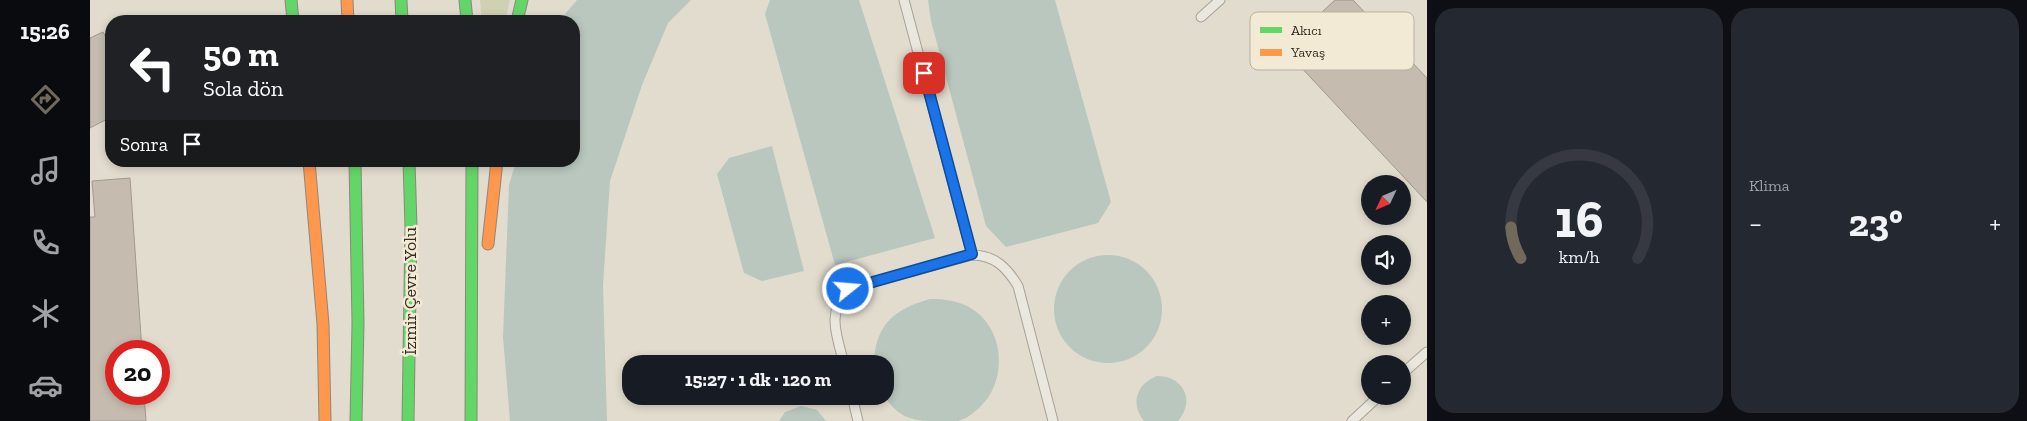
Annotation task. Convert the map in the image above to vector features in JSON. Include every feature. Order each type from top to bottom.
[{"type":"main road","points":[[291,0],[292,15]]},
{"type":"main road","points":[[347,0],[348,15]]},
{"type":"main road","points":[[401,0],[402,15]]},
{"type":"main road","points":[[465,0],[466,15]]},
{"type":"main road","points":[[518,15],[522,0]]},
{"type":"main road","points":[[310,167],[318,247],[326,382],[324,421]]},
{"type":"main road","points":[[354,167],[358,313],[356,421]]},
{"type":"main road","name":"İzmir Çevre Yolu","points":[[408,167],[411,226],[408,421]]},
{"type":"main road","points":[[471,421],[472,167]]},
{"type":"main road","points":[[486,255],[496,167]]},
{"type":"main road","points":[[472,352],[483,275]]},
{"type":"lane","points":[[904,0],[972,254]]},
{"type":"lane","points":[[1201,17],[1220,0]]},
{"type":"lane","points":[[842,355],[834,320],[841,297],[848,289],[972,254],[984,255],[994,259],[1010,272],[1018,286],[1053,421]]},
{"type":"lane","points":[[1411,366],[1427,352]]},
{"type":"lane","points":[[854,405],[858,421]]},
{"type":"lane","points":[[1352,421],[1369,405]]},
{"type":"green space","points":[[480,0],[510,0],[506,15],[481,15]]},
{"type":"shaded area","points":[[577,0],[691,0],[668,23],[642,85],[610,181],[603,285],[607,421],[510,421],[503,337],[509,185],[514,167],[580,167],[580,15],[564,15]]},
{"type":"shaded area","points":[[770,0],[859,0],[935,238],[835,265],[765,14]]},
{"type":"shaded area","points":[[928,0],[1055,0],[1111,202],[1098,223],[1006,247],[986,226],[931,21]]},
{"type":"shaded area","points":[[772,146],[804,271],[762,281],[744,273],[717,174],[729,158]]},
{"type":"shaded area","points":[[1108,255],[1129,259],[1147,270],[1158,288],[1162,309],[1158,330],[1147,348],[1129,359],[1108,363],[1087,359],[1069,348],[1058,330],[1054,309],[1058,288],[1069,270],[1087,259]]},
{"type":"shaded area","points":[[930,299],[940,299],[958,302],[967,306],[980,315],[990,327],[996,340],[999,355],[995,384],[988,398],[966,418],[958,421],[917,420],[904,416],[891,405],[894,405],[894,355],[875,355],[875,350],[878,339],[889,321],[906,308]]},
{"type":"shaded area","points":[[1157,376],[1174,380],[1184,391],[1186,405],[1178,421],[1144,421],[1140,415],[1137,408],[1137,395],[1144,384]]},
{"type":"shaded area","points":[[801,406],[817,410],[826,421],[779,421],[785,412]]},
{"type":"building","points":[[1335,0],[1353,0],[1364,12],[1322,12]]},
{"type":"building","points":[[103,32],[105,36],[105,120],[90,128],[90,38]]},
{"type":"building","points":[[1414,64],[1427,78],[1427,202],[1411,185],[1411,175],[1402,175],[1304,70],[1414,70]]},
{"type":"building","points":[[130,178],[141,340],[105,340],[105,405],[145,405],[146,421],[90,421],[90,217],[95,217],[92,181]]},
{"type":"traffic: fast","points":[[291,0],[292,15]]},
{"type":"traffic: fast","points":[[401,0],[402,15]]},
{"type":"traffic: fast","points":[[465,0],[466,15]]},
{"type":"traffic: fast","points":[[518,15],[522,0]]},
{"type":"traffic: fast","points":[[355,167],[358,323],[356,421]]},
{"type":"traffic: fast","points":[[408,421],[411,227],[409,167]]},
{"type":"traffic: fast","points":[[471,421],[472,167]]},
{"type":"traffic: slow","points":[[347,0],[348,15]]},
{"type":"traffic: slow","points":[[310,167],[323,324],[325,421]]},
{"type":"traffic: slow","points":[[488,244],[496,167]]},
{"type":"route","points":[[848,289],[972,254],[924,73]]}]
